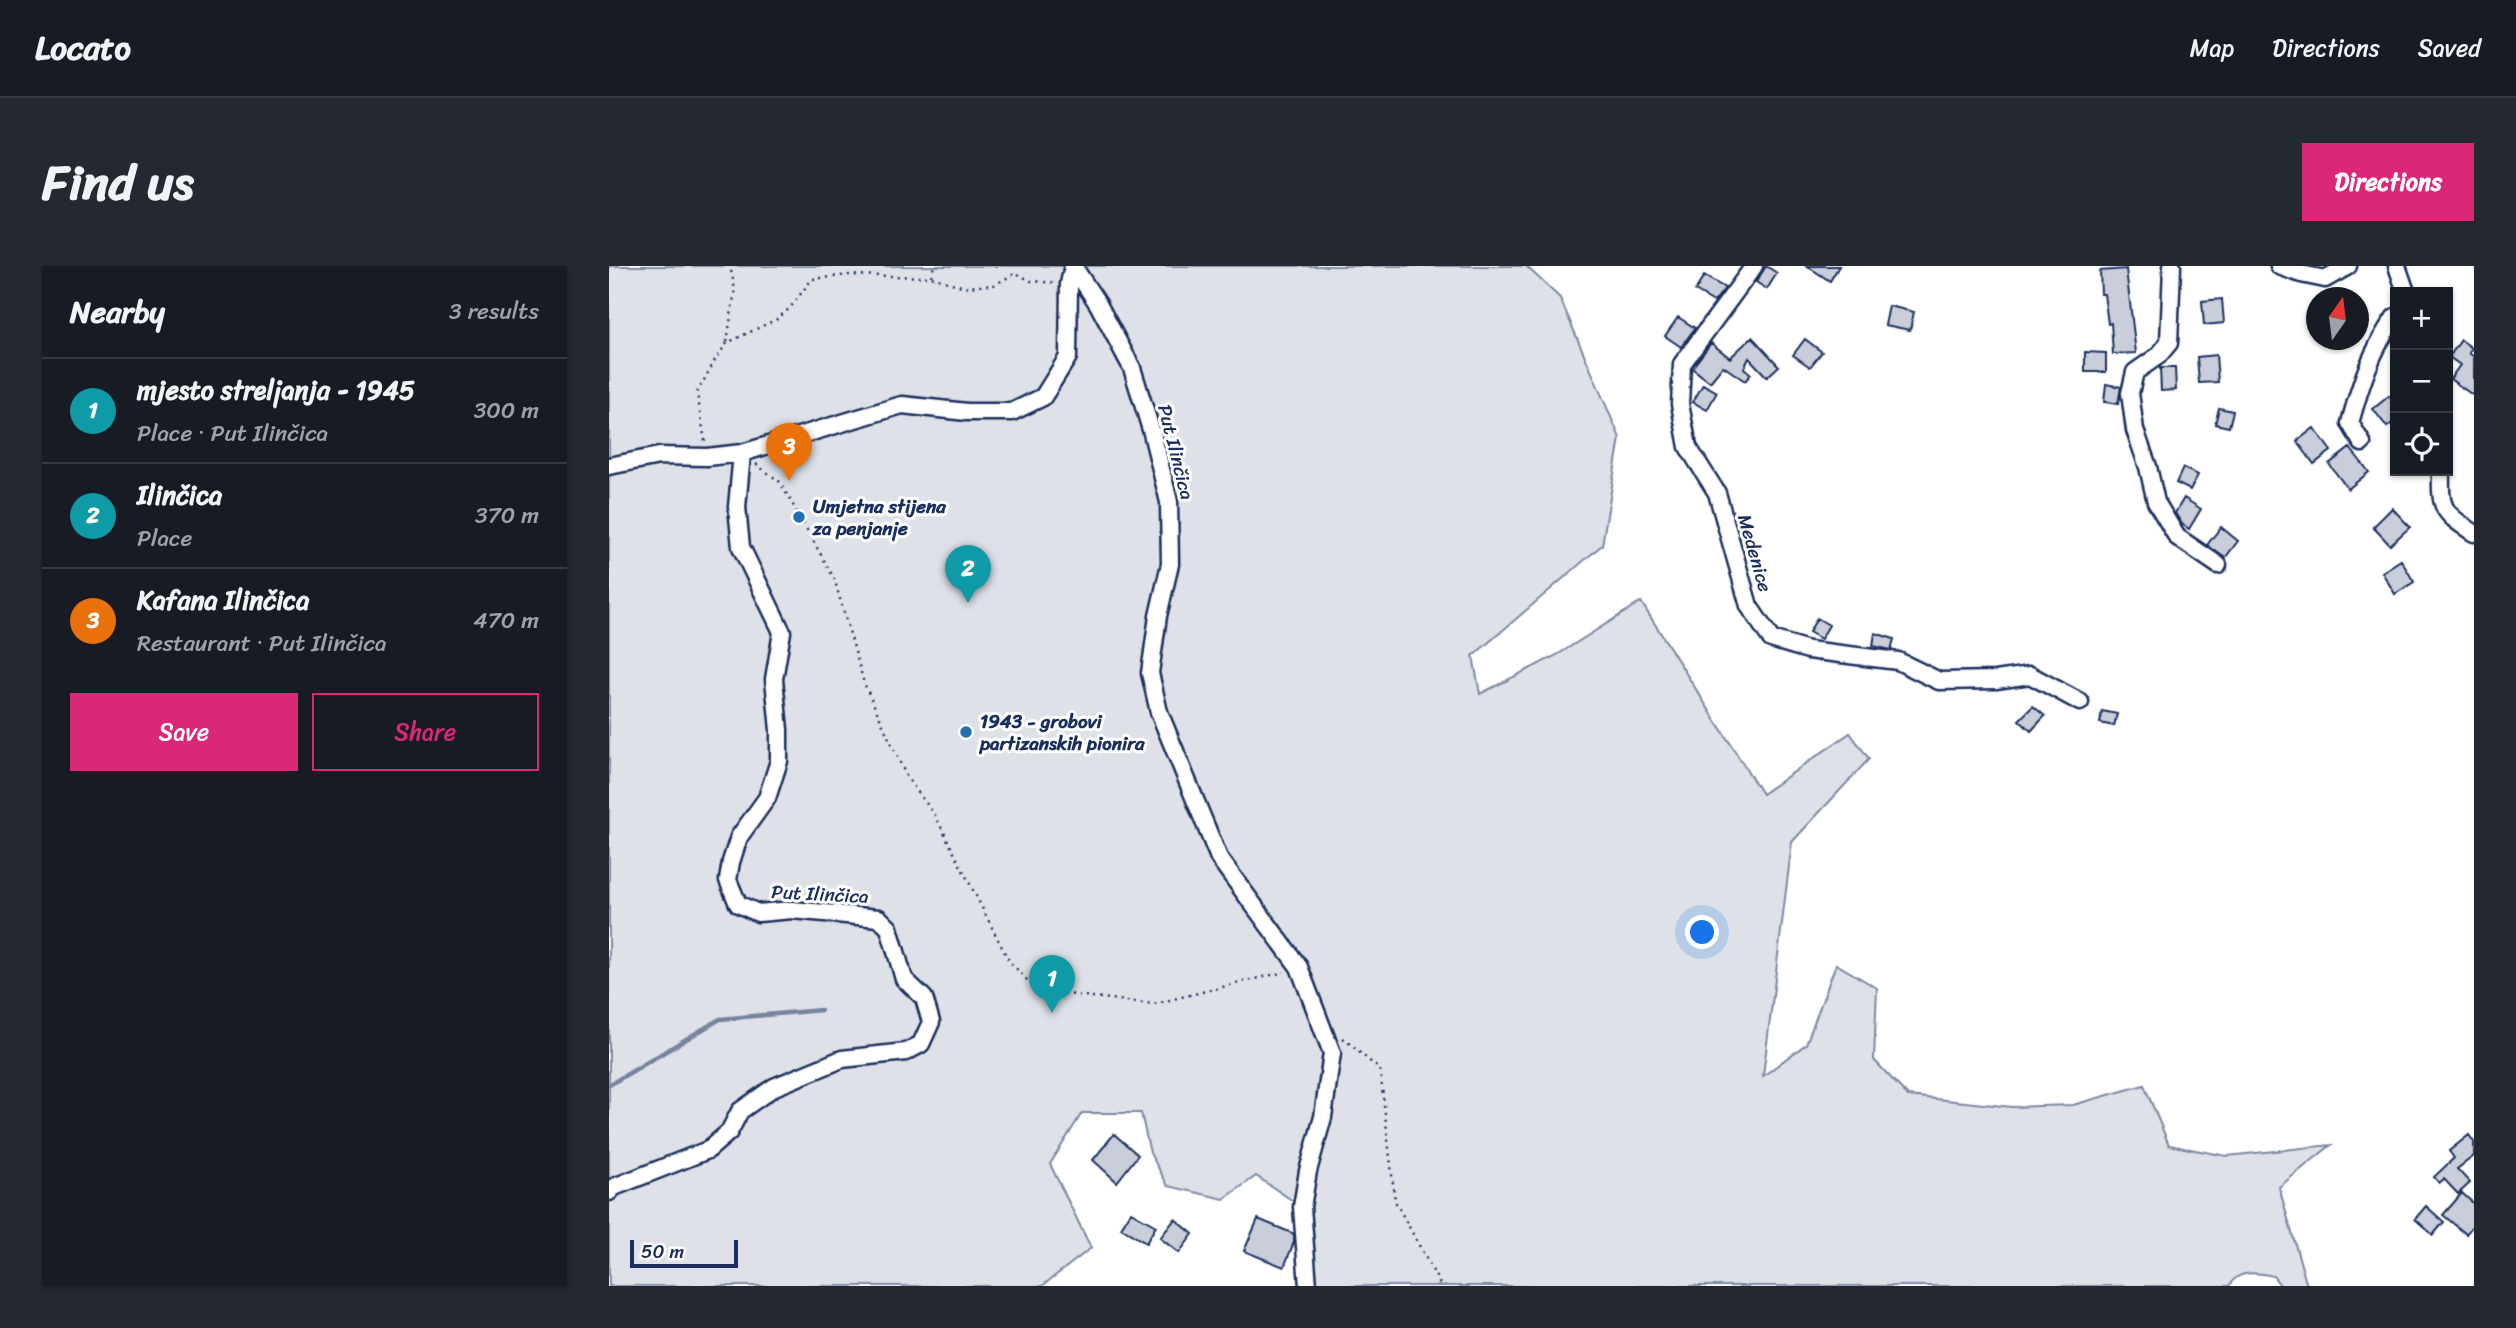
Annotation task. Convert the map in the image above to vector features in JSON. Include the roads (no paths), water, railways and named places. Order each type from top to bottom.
[{"type":"street","name":"Put Ilinčica","points":[[609,466],[659,456],[707,457],[743,453],[902,405],[967,412],[1012,412],[1043,397],[1067,357],[1069,284],[1073,266]]},
{"type":"street","name":"Put Ilinčica","points":[[1073,266],[1098,304],[1132,368],[1169,502],[1170,564],[1158,616],[1150,673],[1159,712],[1219,858],[1299,967],[1332,1053],[1323,1117],[1308,1171],[1302,1207],[1308,1286]]},
{"type":"street","name":"Medenice","points":[[1754,266],[1682,364],[1680,404],[1688,447],[1717,494],[1749,606],[1771,639],[1808,650],[1898,661],[1940,681],[1996,680],[2030,675],[2080,702]]},
{"type":"street","points":[[2172,266],[2169,343],[2158,356],[2135,372],[2130,393],[2135,430],[2148,467],[2156,502],[2170,526],[2177,537],[2218,565]]},
{"type":"street","points":[[2279,266],[2325,279],[2348,266]]},
{"type":"street","points":[[2397,266],[2404,287]]},
{"type":"street","points":[[2362,443],[2350,423],[2368,365],[2377,344],[2390,324]]},
{"type":"street","name":"Put Ilinčica","points":[[609,1192],[614,1187],[708,1150],[729,1132],[740,1111],[774,1087],[842,1059],[906,1052],[921,1044],[931,1022],[925,998],[904,979],[889,928],[879,918],[792,910],[758,913],[738,904],[728,880],[739,837],[767,799],[779,761],[773,679],[782,632],[741,547],[737,507],[743,453]]},
{"type":"street","points":[[2441,476],[2441,501],[2452,519],[2474,534]]},
{"type":"waterway","points":[[609,1085],[720,1019],[821,1010]]},
{"type":"place","name":"Kafana Ilinčica","points":[[789,481]]},
{"type":"place","name":"Umjetna stijena za penjanje","points":[[799,517]]},
{"type":"place","name":"Ilinčica","points":[[968,603]]},
{"type":"place","name":"1943 - grobovi partizanskih pionira","points":[[966,732]]},
{"type":"place","name":"mjesto streljanja - 1945","points":[[1052,1013]]}]
